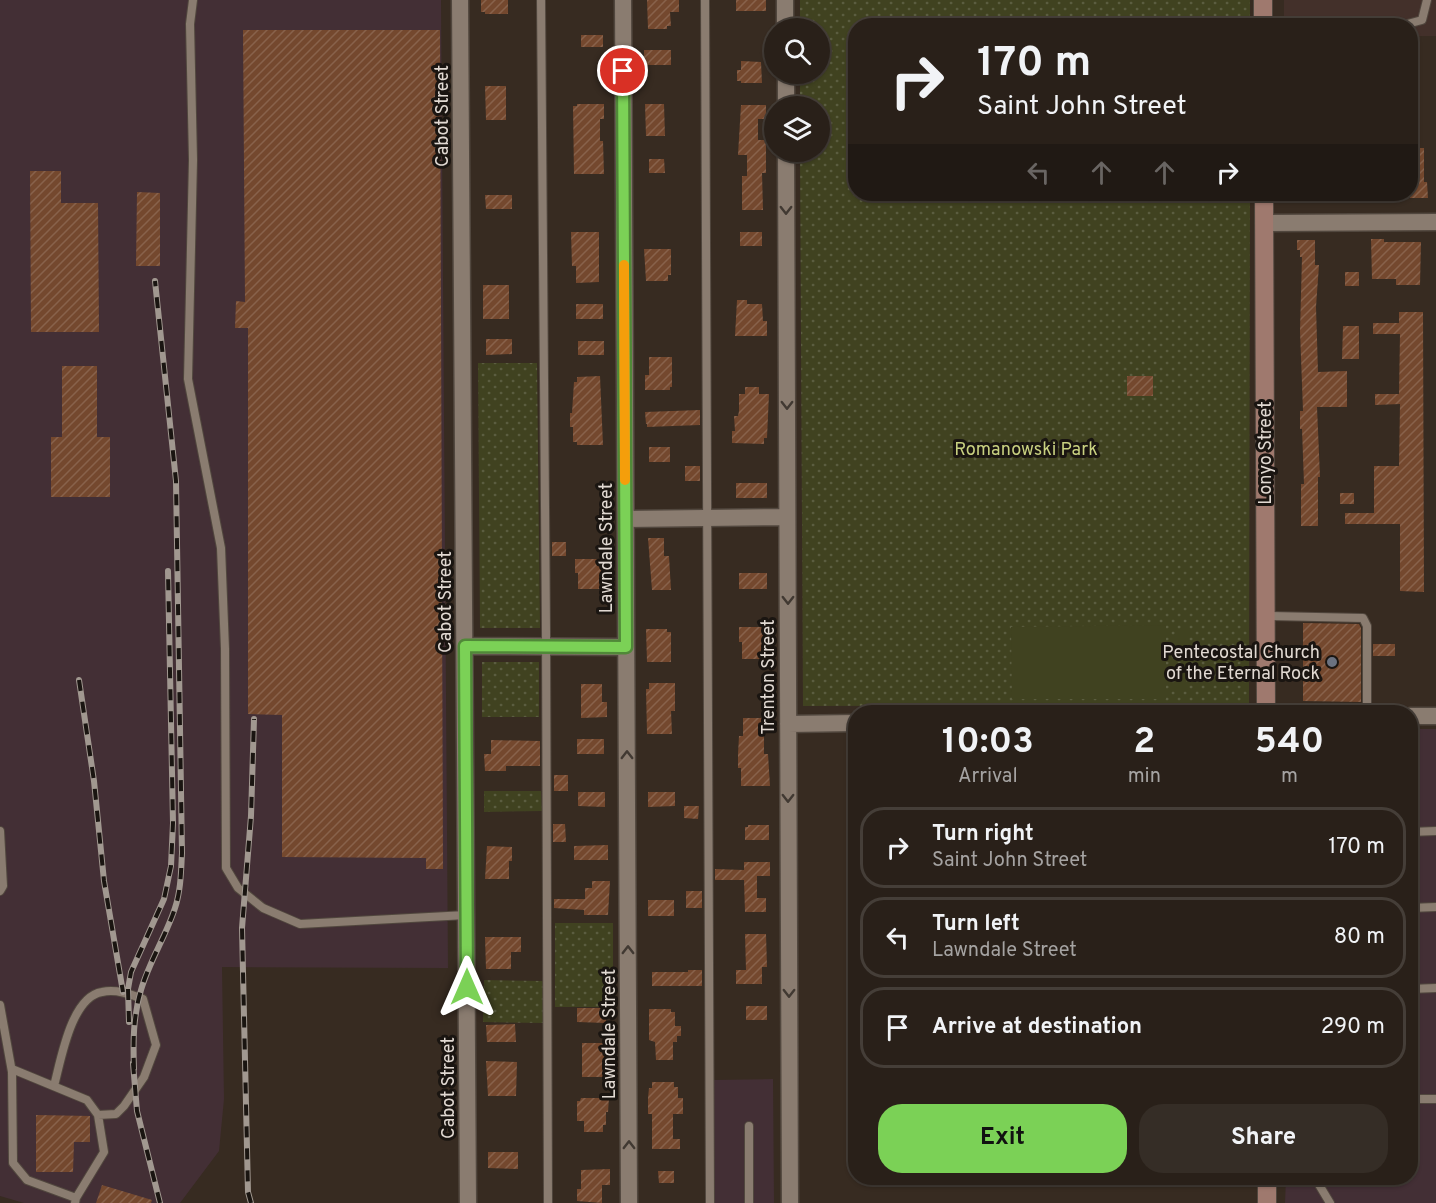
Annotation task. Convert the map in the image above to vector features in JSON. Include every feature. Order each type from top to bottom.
[{"type":"street","name":"Cabot Street","points":[[460,0],[468,1203]]},
{"type":"street","name":"Lawndale Street","points":[[623,0],[629,1203]]},
{"type":"street","points":[[785,0],[785,18]]},
{"type":"street","points":[[1263,0],[1263,18]]},
{"type":"street","name":"Trenton Street","points":[[786,162],[790,1203]]},
{"type":"street","name":"Lonyo Street","points":[[1264,201],[1266,705]]},
{"type":"street","points":[[1264,223],[1436,222]]},
{"type":"street","points":[[626,519],[787,517]]},
{"type":"street","points":[[465,646],[626,647]]},
{"type":"street","points":[[1418,716],[1436,716]]},
{"type":"street","points":[[788,724],[848,723]]},
{"type":"street","points":[[1267,1185],[1268,1203]]},
{"type":"lane","points":[[193,0],[190,24],[192,160],[188,379],[221,548],[225,649],[226,868],[238,888],[263,908],[300,924],[466,915]]},
{"type":"lane","points":[[541,0],[548,1203]]},
{"type":"lane","points":[[705,0],[710,1203]]},
{"type":"lane","points":[[1418,22],[1422,21],[1427,0]]},
{"type":"lane","points":[[1266,616],[1363,618],[1367,626],[1367,705]]},
{"type":"lane","points":[[0,831],[3,886],[0,891]]},
{"type":"lane","points":[[1418,832],[1436,831]]},
{"type":"lane","points":[[1418,908],[1436,907]]},
{"type":"lane","points":[[1418,989],[1436,988]]},
{"type":"lane","points":[[54,1086],[73,1023],[87,998],[101,992],[118,991],[143,999],[156,1045],[144,1077],[116,1114],[98,1115]]},
{"type":"lane","points":[[0,1005],[4,1048],[12,1069],[13,1163],[27,1180],[75,1200],[104,1152],[98,1115],[87,1100],[12,1069]]},
{"type":"lane","points":[[1418,1100],[1436,1100]]},
{"type":"lane","points":[[749,1125],[749,1203]]},
{"type":"lane","points":[[1319,1185],[1330,1203]]},
{"type":"shaded area","points":[[0,0],[441,0],[448,968],[222,967],[224,1099],[219,1151],[180,1203],[24,1203],[0,1196]]},
{"type":"shaded area","points":[[1284,0],[1436,0],[1436,36],[1418,36],[1418,18],[1284,18]]},
{"type":"shaded area","points":[[1418,729],[1436,729],[1436,1203],[1285,1203],[1286,1185],[1418,1185]]},
{"type":"shaded area","points":[[773,1079],[774,1203],[714,1203],[713,1080]]},
{"type":"green space","name":"Romanowski Park","points":[[800,0],[1250,0],[1250,18],[848,18],[848,201],[1250,201],[1249,705],[803,706],[800,162],[830,162],[830,96],[800,96],[800,84],[830,84],[830,18],[800,18]]},
{"type":"green space","points":[[478,363],[537,363],[540,628],[480,628]]},
{"type":"green space","points":[[1166,625],[1166,699],[1012,699],[1011,627]]},
{"type":"green space","points":[[1175,630],[1187,630],[1187,656],[1175,656]]},
{"type":"green space","points":[[482,662],[539,662],[539,717],[482,717]]},
{"type":"green space","points":[[1175,666],[1186,666],[1186,690],[1175,690]]},
{"type":"green space","points":[[484,791],[541,791],[542,811],[484,812]]},
{"type":"green space","points":[[555,923],[613,923],[613,1007],[555,1007]]},
{"type":"green space","points":[[484,980],[543,981],[543,1023],[483,1022]]},
{"type":"building","points":[[481,0],[508,0],[508,14],[481,12]]},
{"type":"building","points":[[647,0],[679,0],[679,12],[670,12],[671,26],[667,26],[667,29],[648,29]]},
{"type":"building","points":[[736,0],[766,0],[766,11],[736,11]]},
{"type":"building","points":[[243,30],[440,30],[443,869],[426,869],[426,858],[282,857],[282,715],[248,714],[248,328],[235,328],[236,301],[245,302]]},
{"type":"building","points":[[581,35],[603,35],[603,47],[581,47]]},
{"type":"building","points":[[644,50],[671,50],[671,65],[644,65]]},
{"type":"building","points":[[741,61],[761,62],[762,83],[737,81],[737,70],[741,70]]},
{"type":"building","points":[[485,86],[506,86],[506,120],[486,120]]},
{"type":"building","points":[[604,104],[604,119],[600,119],[600,141],[603,141],[604,174],[574,174],[573,106]]},
{"type":"building","points":[[645,104],[664,104],[665,136],[646,136]]},
{"type":"building","points":[[741,105],[764,105],[764,119],[758,119],[758,140],[764,140],[764,162],[766,162],[766,173],[762,173],[763,210],[742,210],[742,176],[747,176],[747,155],[738,155]]},
{"type":"building","points":[[1418,148],[1424,148],[1424,182],[1427,182],[1428,198],[1418,198]]},
{"type":"building","points":[[649,159],[664,159],[665,173],[649,173]]},
{"type":"building","points":[[30,171],[61,171],[61,203],[98,203],[99,332],[31,332]]},
{"type":"building","points":[[137,192],[160,193],[160,266],[136,266]]},
{"type":"building","points":[[485,195],[512,195],[512,209],[486,209]]},
{"type":"building","points":[[571,232],[599,232],[599,282],[576,283],[576,266],[572,266]]},
{"type":"building","points":[[740,232],[762,232],[762,246],[740,246]]},
{"type":"building","points":[[1371,239],[1384,239],[1384,242],[1421,242],[1420,285],[1396,285],[1396,279],[1372,279]]},
{"type":"building","points":[[1297,240],[1315,240],[1315,265],[1319,265],[1316,307],[1318,372],[1347,371],[1347,407],[1317,407],[1320,477],[1318,477],[1318,526],[1301,526],[1301,484],[1304,484],[1302,429],[1300,429],[1300,411],[1303,411],[1300,331],[1302,257],[1300,257],[1300,250],[1297,250]]},
{"type":"building","points":[[644,249],[671,249],[671,275],[668,275],[668,281],[646,281]]},
{"type":"building","points":[[1345,272],[1359,272],[1359,286],[1345,286]]},
{"type":"building","points":[[483,285],[509,285],[509,319],[483,319]]},
{"type":"building","points":[[737,300],[747,300],[747,304],[762,304],[763,321],[767,321],[767,336],[735,336]]},
{"type":"building","points":[[576,304],[603,304],[603,319],[576,319]]},
{"type":"building","points":[[1399,312],[1423,312],[1424,592],[1400,591],[1400,524],[1345,524],[1345,513],[1374,513],[1374,466],[1399,466],[1400,404],[1375,405],[1375,394],[1399,394],[1400,334],[1373,334],[1373,323],[1399,323]]},
{"type":"building","points":[[1343,326],[1359,326],[1359,359],[1342,359]]},
{"type":"building","points":[[486,339],[512,339],[512,354],[486,355]]},
{"type":"building","points":[[578,341],[604,341],[604,355],[578,355]]},
{"type":"building","points":[[649,357],[672,357],[672,387],[670,390],[645,390],[645,375],[649,375]]},
{"type":"building","points":[[62,366],[97,366],[97,437],[110,437],[110,497],[51,497],[51,437],[62,437]]},
{"type":"building","points":[[600,376],[603,445],[577,445],[577,442],[573,442],[573,427],[570,427],[574,382],[577,382],[577,377]]},
{"type":"building","points":[[1127,376],[1153,376],[1153,396],[1127,396]]},
{"type":"building","points":[[745,387],[759,387],[759,394],[769,394],[767,438],[764,438],[764,444],[732,443],[732,431],[735,431],[734,416],[738,416],[739,411],[739,394],[745,394]]},
{"type":"building","points":[[700,410],[700,425],[647,427],[646,424],[645,412]]},
{"type":"building","points":[[649,447],[670,447],[670,462],[649,462]]},
{"type":"building","points":[[685,466],[700,466],[700,481],[685,481]]},
{"type":"building","points":[[736,483],[767,483],[767,498],[736,498]]},
{"type":"building","points":[[1340,493],[1354,493],[1354,504],[1340,504]]},
{"type":"building","points":[[648,538],[664,538],[664,556],[669,556],[671,590],[652,590]]},
{"type":"building","points":[[552,542],[566,542],[566,556],[552,556]]},
{"type":"building","points":[[575,559],[605,559],[605,589],[578,589]]},
{"type":"building","points":[[739,573],[767,573],[767,589],[739,589]]},
{"type":"building","name":"Pentecostal Church of the Eternal Rock","points":[[1303,623],[1359,624],[1361,628],[1361,702],[1303,701]]},
{"type":"building","points":[[739,627],[767,627],[767,645],[773,645],[773,659],[742,659]]},
{"type":"building","points":[[646,629],[667,629],[667,632],[671,632],[671,662],[647,662]]},
{"type":"building","points":[[1373,644],[1395,644],[1395,656],[1373,656]]},
{"type":"building","points":[[649,683],[675,683],[675,711],[671,711],[672,734],[647,734],[646,689],[649,689]]},
{"type":"building","points":[[581,684],[602,684],[602,702],[607,702],[607,717],[581,718]]},
{"type":"building","points":[[743,718],[767,718],[767,731],[764,731],[764,754],[768,754],[770,786],[741,786],[738,754],[739,736],[743,736]]},
{"type":"building","points":[[577,739],[604,739],[604,754],[577,754]]},
{"type":"building","points":[[491,740],[540,741],[540,766],[506,766],[506,771],[485,771],[484,754],[491,754]]},
{"type":"building","points":[[554,775],[568,775],[568,791],[554,791]]},
{"type":"building","points":[[578,792],[605,792],[605,807],[578,806]]},
{"type":"building","points":[[648,792],[675,792],[675,806],[648,807]]},
{"type":"building","points":[[684,806],[699,806],[698,819],[684,818]]},
{"type":"building","points":[[553,824],[565,824],[566,842],[553,842]]},
{"type":"building","points":[[769,825],[769,840],[745,840],[745,827]]},
{"type":"building","points":[[608,845],[608,860],[574,860],[574,846]]},
{"type":"building","points":[[487,846],[512,847],[509,879],[485,879]]},
{"type":"building","points":[[744,862],[770,862],[770,876],[757,876],[757,898],[766,898],[766,912],[745,912],[744,880],[715,880],[715,869],[744,870]]},
{"type":"building","points":[[592,881],[610,881],[608,915],[584,915],[584,910],[554,908],[554,899],[585,899],[585,888],[592,888]]},
{"type":"building","points":[[686,891],[702,891],[702,908],[686,908]]},
{"type":"building","points":[[648,900],[674,900],[674,916],[648,916]]},
{"type":"building","points":[[745,934],[766,934],[767,967],[762,967],[762,984],[736,984],[736,970],[746,970]]},
{"type":"building","points":[[485,937],[521,937],[521,952],[511,952],[511,969],[486,969]]},
{"type":"building","points":[[688,970],[702,970],[702,986],[652,986],[652,972],[688,972]]},
{"type":"building","points":[[746,1006],[767,1006],[767,1020],[746,1020]]},
{"type":"building","points":[[577,1008],[606,1008],[606,1023],[577,1022]]},
{"type":"building","points":[[649,1009],[671,1009],[671,1012],[675,1012],[675,1026],[681,1026],[681,1036],[677,1036],[677,1042],[673,1042],[673,1060],[656,1060],[655,1042],[649,1040]]},
{"type":"building","points":[[515,1024],[516,1042],[487,1042],[486,1025]]},
{"type":"building","points":[[582,1043],[608,1043],[609,1077],[582,1077]]},
{"type":"building","points":[[486,1061],[517,1062],[516,1096],[488,1096]]},
{"type":"building","points":[[652,1082],[674,1082],[674,1087],[678,1087],[678,1098],[683,1098],[683,1114],[673,1114],[673,1139],[680,1139],[680,1149],[652,1149],[652,1114],[648,1114],[648,1098]]},
{"type":"building","points":[[581,1098],[609,1098],[603,1132],[584,1132],[584,1121],[577,1121],[577,1101]]},
{"type":"building","points":[[36,1115],[90,1116],[90,1142],[74,1142],[73,1172],[36,1172]]},
{"type":"building","points":[[488,1152],[518,1152],[518,1169],[488,1168]]},
{"type":"building","points":[[610,1169],[610,1185],[602,1185],[602,1203],[577,1201],[577,1189],[581,1189],[581,1170]]},
{"type":"building","points":[[658,1171],[674,1171],[674,1183],[659,1183]]},
{"type":"building","points":[[102,1185],[152,1200],[151,1203],[96,1203]]},
{"type":"railway","points":[[134,1069],[134,1030],[138,1000],[148,969],[175,908],[180,887],[182,853],[176,481],[155,281]]},
{"type":"railway","points":[[129,1022],[128,989],[131,972],[164,899],[171,866],[173,823],[168,571]]},
{"type":"railway","points":[[79,680],[94,781],[104,881],[123,992]]},
{"type":"railway","points":[[251,1203],[248,1192],[242,928],[251,816],[254,719]]},
{"type":"railway","points":[[133,1063],[137,1111],[160,1203]]},
{"type":"slow traffic","points":[[624,265],[625,480]]},
{"type":"place","name":"Pentecostal Church of the Eternal Rock","points":[[1332,662]]},
{"type":"route","points":[[467,987],[465,646],[626,647],[623,71]]}]
